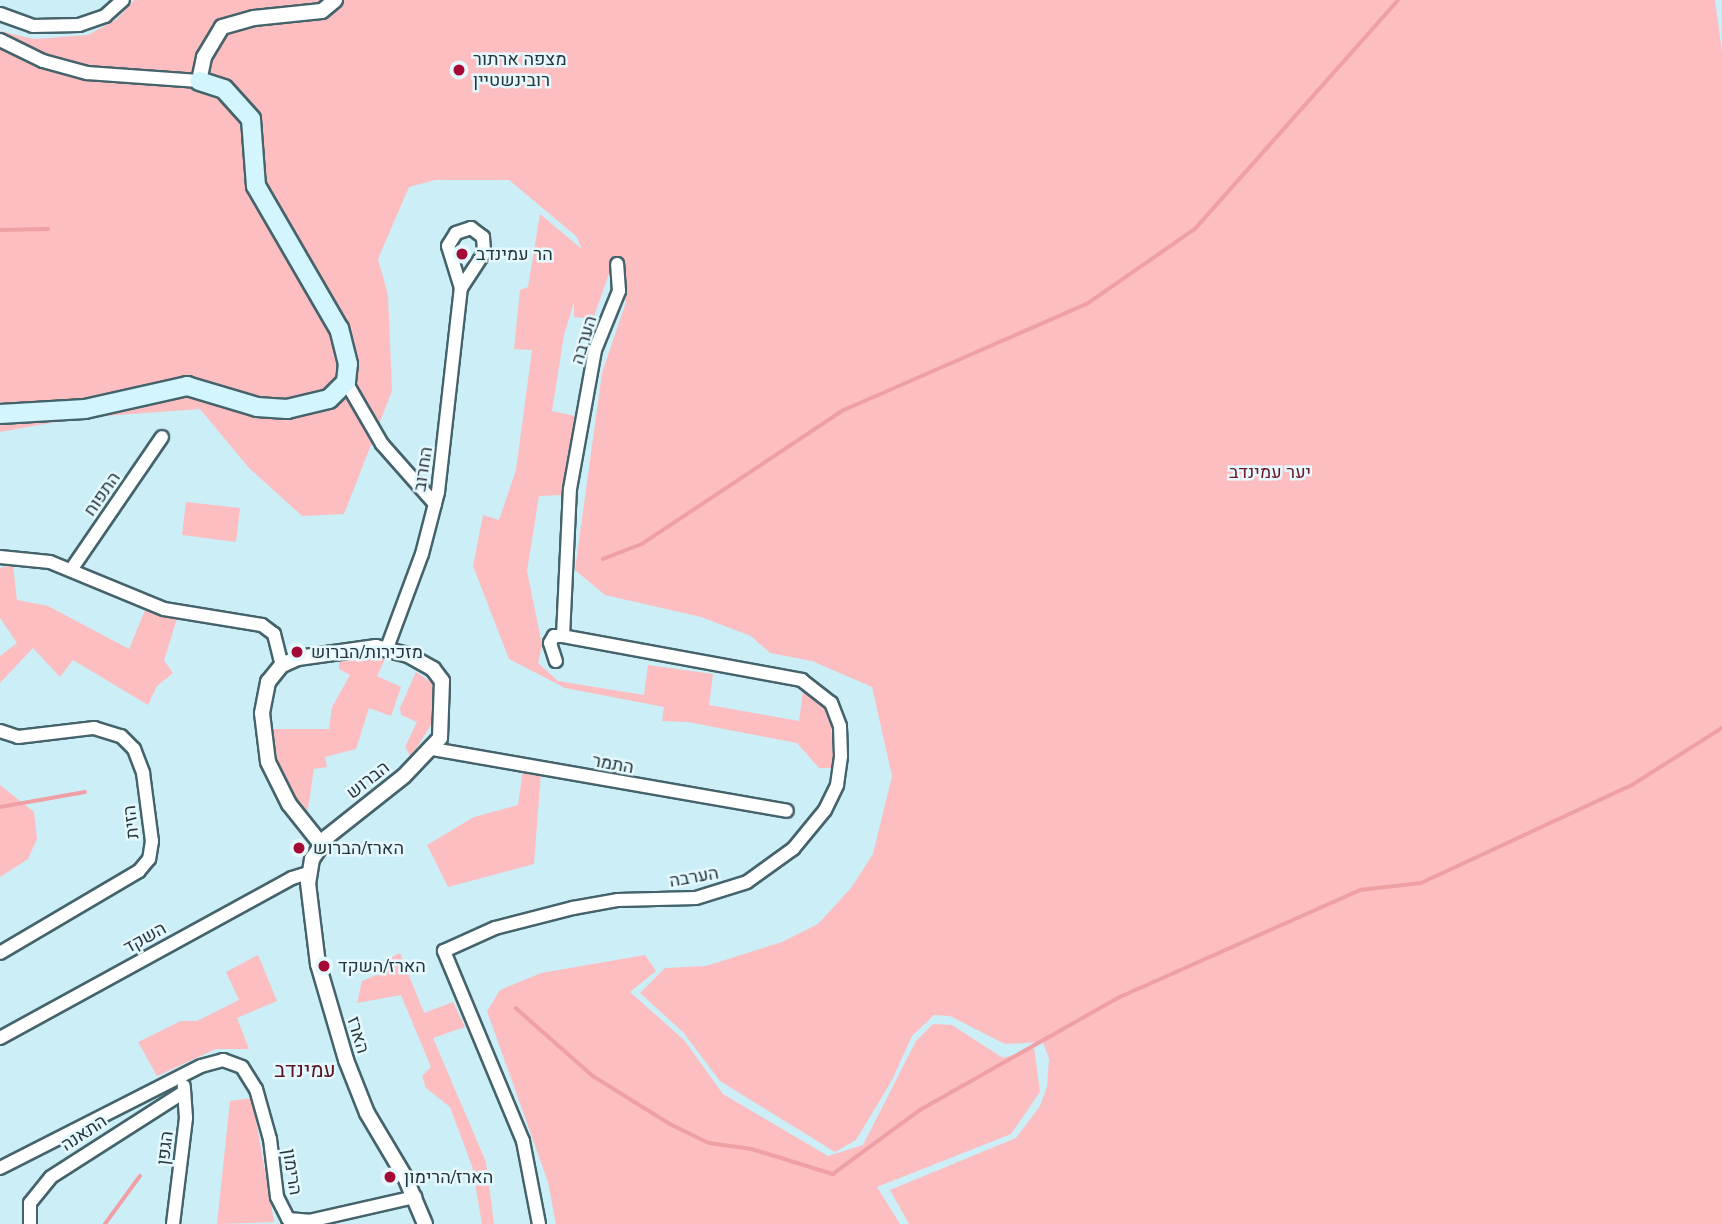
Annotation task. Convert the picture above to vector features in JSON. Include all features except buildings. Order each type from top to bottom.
[{"type":"main road","points":[[0,414],[85,409],[187,386],[257,407],[287,409],[329,399],[346,382],[348,363],[339,329],[256,186],[251,119],[225,89],[199,81]]},
{"type":"street","points":[[0,14],[33,26],[79,25],[104,16],[122,0]]},
{"type":"street","points":[[0,40],[43,61],[86,73],[199,81],[204,57],[222,27],[254,18],[322,11],[335,0]]},
{"type":"street","name":"הערבה","points":[[563,636],[570,489],[596,350],[619,291],[617,264]]},
{"type":"street","name":"החרוב","points":[[387,648],[422,554],[435,504],[461,288]]},
{"type":"street","points":[[346,382],[382,444],[435,504]]},
{"type":"street","name":"התפוח","points":[[71,570],[162,438]]},
{"type":"street","points":[[0,557],[39,559],[164,609],[268,627],[276,639],[282,665]]},
{"type":"street","name":"הערבה","points":[[539,1224],[523,1141],[444,951],[495,928],[573,908],[618,900],[696,898],[747,882],[793,849],[825,810],[837,785],[841,756],[840,726],[831,703],[802,680],[563,636],[554,636],[550,643],[556,661]]},
{"type":"street","points":[[308,873],[321,844],[280,791],[264,747],[264,695],[282,665],[300,657],[387,648],[433,670],[442,681],[443,727],[433,749]]},
{"type":"street","name":"הזית","points":[[0,731],[18,737],[94,728],[121,736],[134,749],[144,773],[152,841],[149,859],[139,871],[0,953]]},
{"type":"street","name":"התמר","points":[[433,749],[787,811]]},
{"type":"street","name":"הברוש","points":[[321,844],[433,749]]},
{"type":"street","name":"השקד","points":[[0,1038],[292,877],[308,873]]},
{"type":"street","name":"הארז","points":[[308,873],[318,964],[346,1060],[370,1120],[415,1197],[425,1224]]},
{"type":"street","name":"הרימון","points":[[183,1076],[223,1060],[234,1062],[250,1076],[266,1122],[277,1197],[288,1219],[309,1221],[415,1197]]},
{"type":"street","points":[[0,1168],[183,1076]]},
{"type":"street","name":"הגפן","points":[[173,1224],[186,1118],[183,1076]]},
{"type":"street","name":"התאנה","points":[[30,1224],[30,1203],[51,1177],[184,1092]]},
{"type":"green space","name":"יער עמינדב","points":[[134,0],[1715,0],[1722,52],[1722,1224],[909,1224],[890,1190],[1016,1138],[1040,1106],[1047,1087],[1049,1059],[1043,1042],[1005,1044],[950,1016],[934,1015],[912,1036],[892,1080],[856,1140],[835,1152],[720,1081],[683,1032],[640,993],[665,968],[706,966],[782,942],[818,924],[851,888],[873,854],[892,776],[872,687],[812,661],[770,653],[751,636],[701,617],[605,595],[575,570],[602,373],[626,302],[619,270],[610,271],[593,319],[574,317],[574,302],[564,335],[552,411],[575,416],[563,495],[539,496],[527,571],[542,645],[538,663],[558,681],[644,695],[648,665],[713,674],[709,705],[799,721],[803,691],[817,699],[830,716],[834,768],[819,768],[797,743],[688,722],[662,721],[664,707],[565,688],[509,659],[473,566],[483,515],[499,520],[516,470],[532,350],[514,349],[520,290],[528,287],[540,214],[582,249],[576,236],[509,180],[435,180],[409,187],[378,259],[388,295],[392,391],[344,514],[302,516],[249,468],[200,409],[78,418],[0,432],[0,31],[34,39],[88,35],[117,19]]},
{"type":"green space","points":[[186,502],[240,508],[236,542],[182,535]]},
{"type":"green space","points":[[13,565],[17,600],[48,606],[129,649],[146,608],[177,619],[164,660],[173,673],[157,686],[148,705],[73,660],[60,677],[33,648],[0,683],[0,656],[17,643],[0,618],[0,568]]},
{"type":"green space","points":[[383,650],[389,651],[377,676],[401,687],[391,716],[369,708],[356,749],[325,757],[327,767],[314,769],[307,815],[280,774],[272,729],[329,729],[332,707],[350,675],[339,669],[339,661]]},
{"type":"green space","points":[[416,672],[435,685],[434,720],[411,757],[405,747],[417,722],[401,715],[400,708]]},
{"type":"green space","points":[[523,770],[541,772],[534,864],[448,887],[427,845],[474,817],[518,805]]},
{"type":"green space","points":[[0,785],[34,812],[37,839],[28,859],[0,877]]},
{"type":"green space","points":[[400,953],[424,1013],[453,1002],[465,1027],[433,1038],[486,1162],[494,1224],[482,1224],[472,1166],[450,1107],[426,1088],[422,1076],[431,1067],[401,995],[357,1003],[362,981],[382,973],[391,957]]},
{"type":"green space","points":[[258,955],[277,1001],[237,1018],[249,1049],[216,1049],[157,1076],[138,1042],[181,1021],[197,1021],[239,1000],[226,972]]},
{"type":"green space","points":[[645,955],[656,971],[630,992],[684,1040],[723,1094],[828,1156],[863,1145],[916,1041],[933,1024],[952,1025],[1003,1058],[1034,1048],[1040,1092],[1011,1134],[877,1187],[900,1224],[556,1224],[548,1182],[487,1011],[500,990],[541,973]]},
{"type":"green space","points":[[252,1098],[274,1222],[217,1224],[230,1101]]},
{"type":"waterway","points":[[603,559],[642,544],[844,410],[1087,304],[1195,229],[1398,0]]},
{"type":"waterway","points":[[0,230],[48,229]]},
{"type":"waterway","points":[[516,1008],[593,1076],[670,1124],[709,1143],[752,1149],[833,1174],[920,1110],[1120,997],[1360,890],[1421,883],[1632,785],[1722,728]]},
{"type":"waterway","points":[[0,807],[85,792]]},
{"type":"waterway","points":[[105,1224],[140,1176]]},
{"type":"place","name":"מצפה ארתור רובינשטיין","points":[[459,70]]},
{"type":"place","name":"הר עמינדב","points":[[462,254]]},
{"type":"place","name":"מזכירות/הברוש","points":[[297,652]]},
{"type":"place","name":"הארז/הברוש","points":[[299,848]]},
{"type":"place","name":"הארז/השקד","points":[[324,966]]},
{"type":"place","name":"הארז/הרימון","points":[[390,1177]]},
{"type":"district","name":"עמינדב","points":[[305,1069]]}]
